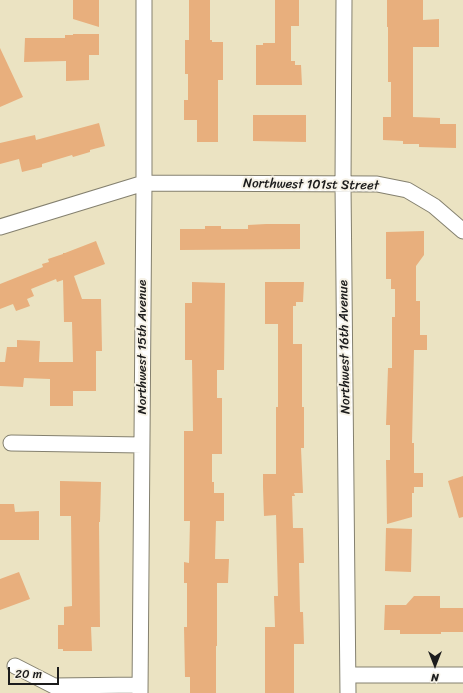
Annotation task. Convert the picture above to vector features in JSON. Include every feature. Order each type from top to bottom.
[{"type":"street","name":"Northwest 15th Avenue","points":[[140,689],[144,0]]},
{"type":"street","name":"Northwest 16th Avenue","points":[[344,0],[343,184],[348,693]]},
{"type":"street","name":"Northwest 101st Street","points":[[0,227],[144,183],[377,184],[407,190],[434,206],[463,231]]},
{"type":"street","points":[[11,443],[142,445]]},
{"type":"street","points":[[15,666],[54,686],[140,689]]},
{"type":"street","points":[[348,675],[463,675]]},
{"type":"building","points":[[73,0],[99,0],[99,27],[73,19]]},
{"type":"building","points":[[189,0],[210,0],[210,40],[212,40],[212,42],[223,42],[223,80],[218,80],[218,142],[197,142],[197,120],[184,120],[184,100],[188,100],[188,74],[185,74],[185,40],[189,40]]},
{"type":"building","points":[[275,0],[299,0],[299,26],[291,26],[291,61],[295,61],[295,65],[301,65],[302,85],[256,85],[256,45],[263,45],[263,43],[275,43]]},
{"type":"building","points":[[387,0],[423,0],[423,20],[439,19],[439,47],[413,47],[413,117],[440,118],[440,124],[456,124],[456,148],[419,147],[419,144],[403,144],[403,141],[383,140],[383,117],[391,117],[391,82],[388,82]]},
{"type":"building","points":[[99,34],[99,55],[89,55],[89,80],[66,81],[66,61],[24,62],[25,38],[65,38],[65,35]]},
{"type":"building","points":[[0,48],[23,97],[0,107]]},
{"type":"building","points":[[253,115],[306,115],[306,142],[253,141]]},
{"type":"building","points":[[99,123],[105,146],[73,157],[72,155],[42,164],[42,167],[22,172],[19,159],[0,164],[0,143],[35,135],[36,140]]},
{"type":"building","points":[[300,224],[300,249],[180,250],[180,229],[205,229],[205,226],[221,226],[221,229],[248,229],[248,225]]},
{"type":"building","points":[[424,231],[424,255],[416,266],[416,301],[420,301],[420,335],[427,335],[427,350],[414,350],[412,443],[414,443],[414,473],[423,473],[423,487],[414,487],[414,493],[412,493],[412,517],[387,524],[386,460],[390,460],[390,425],[386,425],[388,368],[392,368],[392,317],[395,317],[395,289],[391,289],[391,279],[386,279],[386,232]]},
{"type":"building","points":[[96,241],[105,264],[74,276],[82,299],[101,299],[102,351],[96,351],[96,391],[73,391],[73,406],[50,406],[50,379],[24,378],[23,387],[0,386],[0,362],[5,362],[7,347],[17,347],[17,340],[40,341],[39,362],[73,362],[72,322],[64,322],[63,280],[57,282],[56,279],[31,289],[34,296],[27,299],[30,306],[16,311],[13,304],[0,309],[0,284],[43,267],[42,264],[49,262],[48,259]]},
{"type":"building","points":[[192,282],[225,283],[224,370],[217,370],[217,398],[222,398],[222,454],[212,454],[212,482],[214,482],[214,493],[224,493],[224,521],[216,521],[215,559],[229,559],[228,583],[217,583],[216,693],[190,693],[190,677],[185,677],[184,627],[187,627],[187,583],[184,583],[184,562],[189,563],[190,521],[184,521],[184,431],[193,431],[192,360],[185,360],[185,303],[192,303]]},
{"type":"building","points":[[265,282],[304,282],[303,302],[296,302],[296,306],[293,306],[293,344],[302,344],[302,407],[304,407],[304,448],[301,448],[303,493],[294,493],[295,496],[292,496],[293,528],[303,528],[304,563],[299,563],[300,612],[303,612],[304,644],[294,644],[294,693],[265,693],[265,627],[275,627],[274,596],[278,596],[276,515],[264,516],[263,474],[276,474],[278,324],[265,324]]},
{"type":"building","points":[[463,476],[463,517],[459,518],[448,481]]},
{"type":"building","points":[[60,481],[101,482],[99,522],[100,627],[91,627],[92,651],[63,651],[63,649],[58,649],[58,625],[64,625],[64,607],[72,606],[71,516],[60,516]]},
{"type":"building","points":[[0,504],[14,504],[15,512],[39,511],[39,540],[0,540]]},
{"type":"building","points":[[386,528],[412,529],[411,572],[385,571]]},
{"type":"building","points":[[19,572],[30,599],[0,610],[0,579]]},
{"type":"building","points":[[414,596],[440,596],[440,608],[463,608],[463,632],[441,632],[441,634],[400,634],[400,630],[384,630],[385,605],[406,605]]}]
